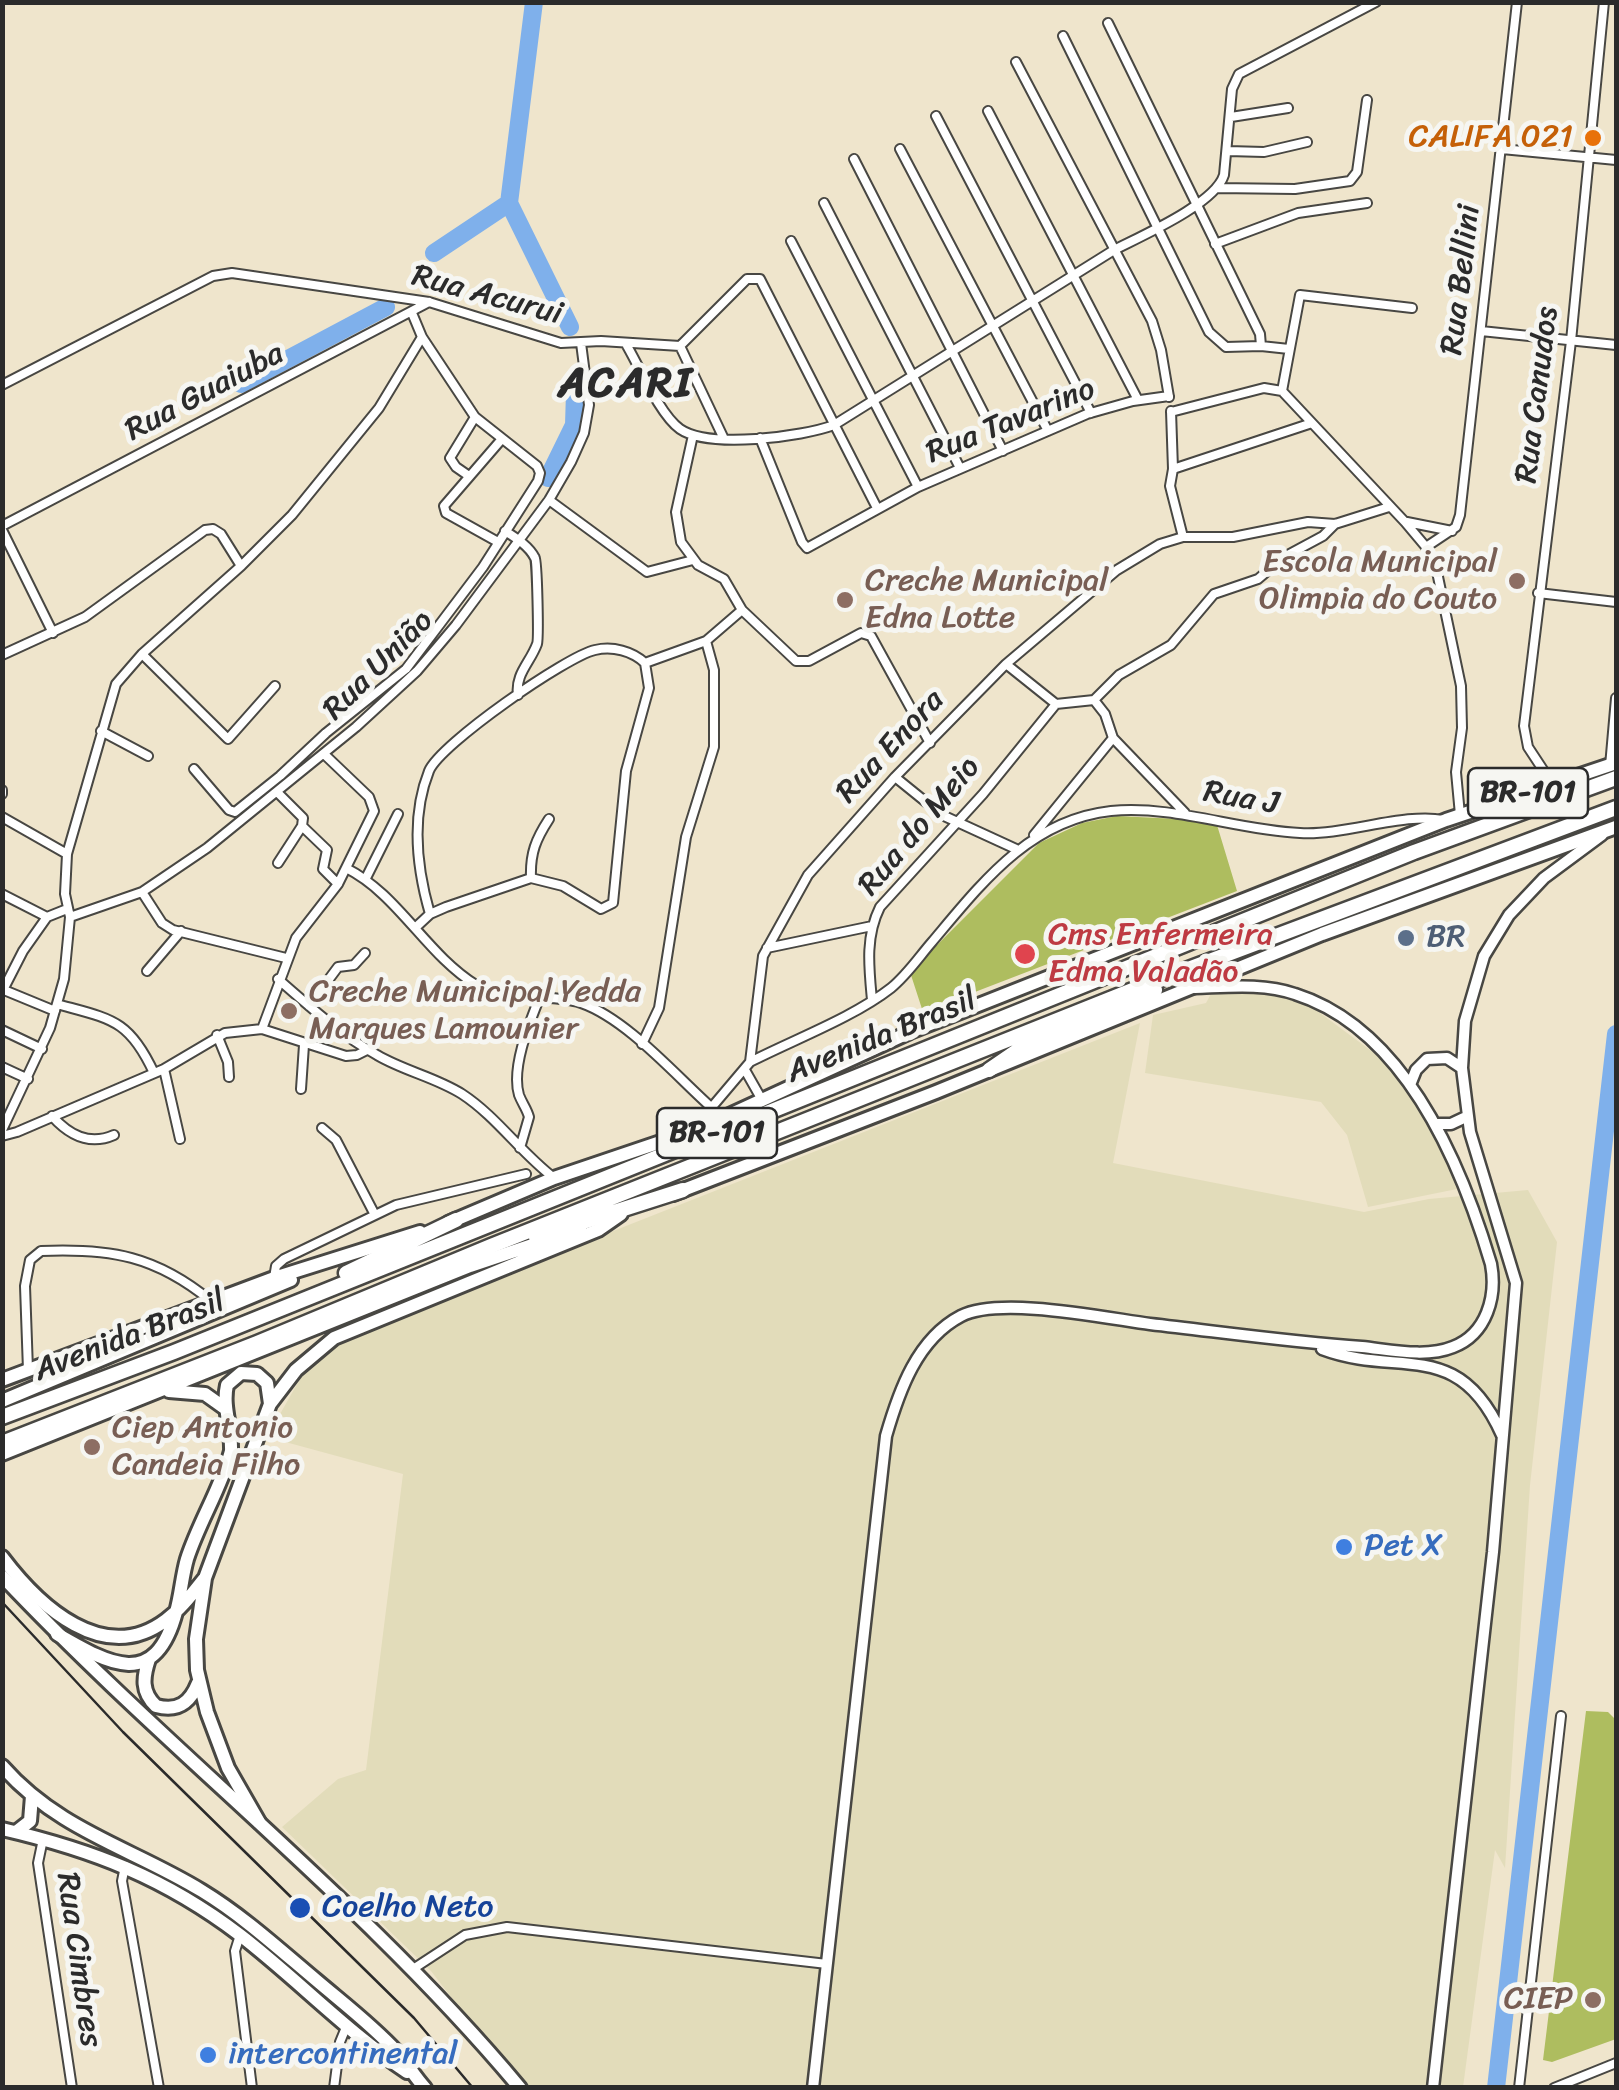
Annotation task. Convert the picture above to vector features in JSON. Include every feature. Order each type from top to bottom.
[{"type":"highway","name":"Avenida Brasil","points":[[2,1417],[174,1352],[1614,769]]},
{"type":"highway","name":"Avenida Brasil","points":[[2,1442],[1223,956],[1616,808]]},
{"type":"highway","points":[[989,1070],[1026,1044],[1130,1002],[1223,956]]},
{"type":"highway","points":[[491,1246],[516,1243],[684,1190]]},
{"type":"highway","points":[[306,1296],[372,1258],[456,1220]]},
{"type":"main road","name":"Avenida Brasil","points":[[2,1380],[274,1278],[456,1220],[554,1178],[691,1132],[910,1032],[1446,820],[1614,769]]},
{"type":"main road","name":"Avenida Brasil","points":[[2,1454],[470,1266],[705,1182],[1322,934],[1614,828]]},
{"type":"main road","name":"Avenida Brasil","points":[[205,1578],[270,1404],[290,1376],[314,1353],[369,1322],[598,1230],[622,1214]]},
{"type":"main road","name":"Avenida Brasil","points":[[2,1401],[330,1262]]},
{"type":"main road","points":[[57,1634],[115,1664],[134,1665],[149,1659],[164,1644],[187,1560],[231,1451],[227,1385],[241,1374],[262,1378],[267,1383],[270,1404]]},
{"type":"main road","points":[[163,1390],[205,1394],[226,1409]]},
{"type":"main road","points":[[2,1557],[48,1606],[91,1633],[112,1636],[136,1634],[164,1622],[205,1578]]},
{"type":"main road","points":[[2,1576],[57,1634],[322,1879],[454,2010],[520,2088]]},
{"type":"main road","points":[[205,1578],[196,1639],[199,1681],[228,1768],[259,1822]]},
{"type":"main road","points":[[149,1659],[144,1674],[145,1690],[156,1706],[171,1709],[187,1703],[199,1681]]},
{"type":"main road","points":[[2,1766],[32,1796],[102,1842],[177,1877],[234,1912],[398,2053],[421,2084]]},
{"type":"main road","points":[[9,1830],[30,1822],[32,1796]]},
{"type":"main road","points":[[9,1830],[125,1866],[156,1881],[240,1935],[421,2084]]},
{"type":"street","points":[[626,344],[672,421],[692,435],[805,435],[834,425],[1217,188],[1224,175],[1232,89],[1239,74],[1376,2]]},
{"type":"street","name":"Rua Bellini","points":[[1452,531],[1460,516],[1517,2]]},
{"type":"street","name":"Rua Canudos","points":[[1553,785],[1528,746],[1524,726],[1571,341],[1604,2]]},
{"type":"street","points":[[1108,22],[1260,334],[1260,346]]},
{"type":"street","points":[[1063,36],[1214,339],[1226,347],[1289,350]]},
{"type":"street","points":[[1016,62],[1157,335],[1171,412],[1170,486],[1183,537],[1219,539],[1294,523],[1335,524],[1389,507]]},
{"type":"street","points":[[1217,188],[1295,188],[1350,182],[1357,172],[1367,100]]},
{"type":"street","points":[[1231,117],[1288,108]]},
{"type":"street","points":[[988,110],[1138,400]]},
{"type":"street","points":[[936,116],[1091,413]]},
{"type":"street","points":[[1228,151],[1273,150],[1307,142]]},
{"type":"street","points":[[1502,149],[1616,160]]},
{"type":"street","points":[[900,150],[1048,431]]},
{"type":"street","points":[[854,158],[950,352],[1004,450]]},
{"type":"street","points":[[824,203],[960,468]]},
{"type":"street","points":[[1216,244],[1298,213],[1366,203]]},
{"type":"street","points":[[791,240],[918,487]]},
{"type":"street","name":"Rua Acurui","points":[[2,385],[222,273],[429,302],[561,343],[680,346]]},
{"type":"street","points":[[724,438],[680,346],[747,279],[756,277],[764,283],[877,508]]},
{"type":"street","points":[[1282,391],[1300,295],[1412,308]]},
{"type":"street","name":"Rua Guaiuba","points":[[2,528],[429,302]]},
{"type":"street","points":[[194,769],[235,812],[283,780],[347,716],[419,655],[506,531],[540,473],[475,417],[422,337],[412,313]]},
{"type":"street","points":[[1481,331],[1616,345]]},
{"type":"street","points":[[368,1050],[352,1056],[304,1045],[262,1029],[217,1035],[164,1069],[17,1132],[2,1133],[42,1050],[56,1008],[68,954],[67,854],[116,684],[142,654],[280,529],[367,425],[422,337]]},
{"type":"street","name":"Rua União","points":[[47,917],[142,892],[207,848],[277,792],[283,780],[356,728],[417,671],[549,500],[571,462],[589,405],[582,342]]},
{"type":"street","points":[[1171,412],[1264,388],[1282,391],[1426,547],[1442,590],[1461,686],[1462,728],[1456,772],[1460,815]]},
{"type":"street","name":"Rua Tavarino","points":[[760,438],[804,547],[811,547],[877,508],[960,468],[1091,413],[1169,396]]},
{"type":"street","points":[[469,476],[456,468],[450,458],[475,417]]},
{"type":"street","points":[[1173,468],[1312,423]]},
{"type":"street","points":[[692,435],[680,483],[676,524],[681,542],[693,560],[724,578],[742,610],[788,655],[802,663],[854,636],[866,634],[930,742]]},
{"type":"street","points":[[498,542],[444,510],[445,502],[501,440]]},
{"type":"street","points":[[549,500],[650,572],[693,560]]},
{"type":"street","points":[[1405,522],[1452,531]]},
{"type":"street","points":[[1006,664],[1056,704],[1094,700],[1119,675],[1170,644],[1214,594],[1258,579],[1335,524]]},
{"type":"street","points":[[2,528],[54,632]]},
{"type":"street","points":[[2,656],[54,632],[120,593],[205,530],[218,531],[241,566]]},
{"type":"street","points":[[506,531],[532,553],[538,566],[536,599],[540,631],[517,681],[518,695]]},
{"type":"street","points":[[1426,547],[1452,531]]},
{"type":"street","name":"Rua Enora","points":[[748,1066],[757,987],[768,948],[808,875],[1006,664],[1129,561],[1183,537]]},
{"type":"street","points":[[1538,593],[1616,602]]},
{"type":"street","points":[[645,664],[706,642],[742,610]]},
{"type":"street","points":[[642,1044],[660,1008],[686,837],[714,746],[714,670],[706,642]]},
{"type":"street","points":[[415,928],[430,914],[531,878],[563,886],[600,908],[613,903],[626,771],[649,688],[645,664],[634,654],[622,650],[585,653],[518,695],[446,748],[430,769],[424,790],[418,857],[430,914]]},
{"type":"street","points":[[142,654],[228,739],[275,686]]},
{"type":"street","points":[[1614,769],[1616,698]]},
{"type":"street","points":[[367,700],[376,709]]},
{"type":"street","points":[[1094,700],[1105,714],[1113,738],[1187,815]]},
{"type":"street","name":"Rua do Meio","points":[[872,1000],[872,926],[886,899],[1056,704]]},
{"type":"street","points":[[347,716],[356,728]]},
{"type":"street","points":[[101,732],[148,756]]},
{"type":"street","name":"Rua J","points":[[1031,839],[1113,738]]},
{"type":"street","points":[[262,1029],[296,938],[338,884],[370,822],[373,802],[324,754]]},
{"type":"street","points":[[896,777],[956,823],[1016,849]]},
{"type":"street","points":[[277,792],[301,813],[302,826],[278,863]]},
{"type":"street","name":"Rua J","points":[[748,1066],[872,1000],[899,981],[1016,849],[1066,822],[1111,811],[1187,815],[1242,827],[1319,834],[1424,818],[1446,820]]},
{"type":"street","points":[[366,878],[398,814]]},
{"type":"street","points":[[2,817],[67,854]]},
{"type":"street","points":[[531,878],[530,856],[550,819]]},
{"type":"street","points":[[302,826],[327,850],[323,869],[338,884]]},
{"type":"street","points":[[1435,2087],[1492,1552],[1516,1284],[1478,1165],[1468,1116],[1462,1068],[1470,996],[1495,936],[1509,915],[1544,878],[1614,828]]},
{"type":"street","points":[[346,868],[366,878],[450,966],[488,992],[561,999],[592,1007],[642,1044],[712,1108]]},
{"type":"street","points":[[142,892],[162,923],[286,958]]},
{"type":"street","points":[[2,894],[47,917],[23,951],[3,991],[114,1022],[135,1037],[154,1072]]},
{"type":"street","points":[[768,948],[872,926]]},
{"type":"street","points":[[147,972],[181,931]]},
{"type":"street","points":[[309,1006],[338,967],[354,965],[365,953]]},
{"type":"street","points":[[278,979],[368,1050],[465,1096],[490,1115],[530,1160],[554,1178]]},
{"type":"street","points":[[813,2088],[886,1436],[906,1377],[920,1354],[961,1316],[997,1308],[1414,1352],[1438,1351],[1464,1342],[1487,1315],[1494,1278],[1460,1174],[1435,1124],[1391,1062],[1358,1030],[1312,1000],[1272,988],[1191,988]]},
{"type":"street","points":[[520,1148],[529,1117],[520,1096],[520,1066],[525,1035],[540,999]]},
{"type":"street","points":[[2,1030],[42,1050]]},
{"type":"street","points":[[217,1035],[230,1077]]},
{"type":"street","points":[[301,1089],[304,1045]]},
{"type":"street","points":[[1410,1086],[1416,1070],[1427,1059],[1447,1058],[1462,1068]]},
{"type":"street","points":[[2,1066],[28,1079]]},
{"type":"street","points":[[691,1132],[748,1066],[762,1100]]},
{"type":"street","points":[[164,1069],[180,1140]]},
{"type":"street","points":[[52,1116],[78,1137],[102,1140],[114,1136]]},
{"type":"street","points":[[1435,1124],[1451,1124],[1468,1116]]},
{"type":"street","points":[[322,1128],[336,1140],[375,1216]]},
{"type":"street","points":[[524,1191],[530,1160]]},
{"type":"street","points":[[274,1278],[276,1266],[284,1258],[396,1205],[526,1174]]},
{"type":"street","points":[[324,1242],[330,1262]]},
{"type":"street","points":[[28,1370],[26,1286],[30,1260],[41,1251],[114,1252],[137,1257],[176,1274],[211,1301]]},
{"type":"street","points":[[1314,1344],[1335,1353],[1454,1375],[1476,1393],[1502,1436]]},
{"type":"street","points":[[1519,2088],[1561,1716]]},
{"type":"street","name":"Rua Cimbres","points":[[43,1840],[38,1863],[72,2088]]},
{"type":"street","points":[[125,1866],[122,1881],[159,2088]]},
{"type":"street","points":[[412,1969],[464,1935],[507,1928],[827,1964]]},
{"type":"street","points":[[240,1935],[235,1951],[252,2088]]},
{"type":"street","points":[[334,2088],[340,2042],[347,2024]]},
{"type":"street","points":[[1554,2088],[1616,2063]]},
{"type":"shaded area","points":[[1213,990],[1272,992],[1297,1000],[1393,1067],[1424,1112],[1457,1189],[1368,1207],[1347,1135],[1321,1102],[1145,1073],[1153,1015],[1206,1003]]},
{"type":"shaded area","points":[[1140,1023],[1113,1163],[1364,1212],[1429,1199],[1528,1190],[1557,1242],[1530,1485],[1505,1868],[1495,1850],[1463,2087],[520,2087],[431,1971],[282,1827],[338,1779],[366,1770],[403,1474],[267,1437],[309,1363],[350,1335]]},
{"type":"green space","points":[[1117,816],[1217,825],[1237,891],[923,1012],[910,972],[1039,843],[1082,823]]},
{"type":"green space","points":[[1586,1711],[1608,1712],[1616,1720],[1616,2039],[1552,2062],[1543,2060]]},
{"type":"waterway","points":[[534,2],[509,203],[570,327]]},
{"type":"waterway","points":[[434,253],[509,203]]},
{"type":"waterway","points":[[241,384],[386,307]]},
{"type":"waterway","points":[[548,478],[574,425],[575,392]]},
{"type":"waterway","points":[[1496,2088],[1616,1034]]},
{"type":"railway","points":[[2,1602],[123,1732],[414,2018],[473,2088]]},
{"type":"place","name":"CALIFA 021","points":[[1593,138]]},
{"type":"place","name":"Escola Municipal Olimpia do Couto","points":[[1517,581]]},
{"type":"place","name":"Creche Municipal Edna Lotte","points":[[845,600]]},
{"type":"place","name":"BR","points":[[1406,938]]},
{"type":"place","name":"Cms Enfermeira Edma Valadão","points":[[1025,954]]},
{"type":"place","name":"Creche Municipal Yedda Marques Lamounier","points":[[289,1011]]},
{"type":"place","name":"Ciep Antonio Candeia Filho","points":[[92,1447]]},
{"type":"place","name":"Pet X","points":[[1344,1547]]},
{"type":"place","name":"Coelho Neto","points":[[300,1908]]},
{"type":"place","name":"CIEP","points":[[1593,2000]]},
{"type":"place","name":"intercontinental","points":[[208,2055]]},
{"type":"district","name":"ACARI","points":[[626,385]]}]
